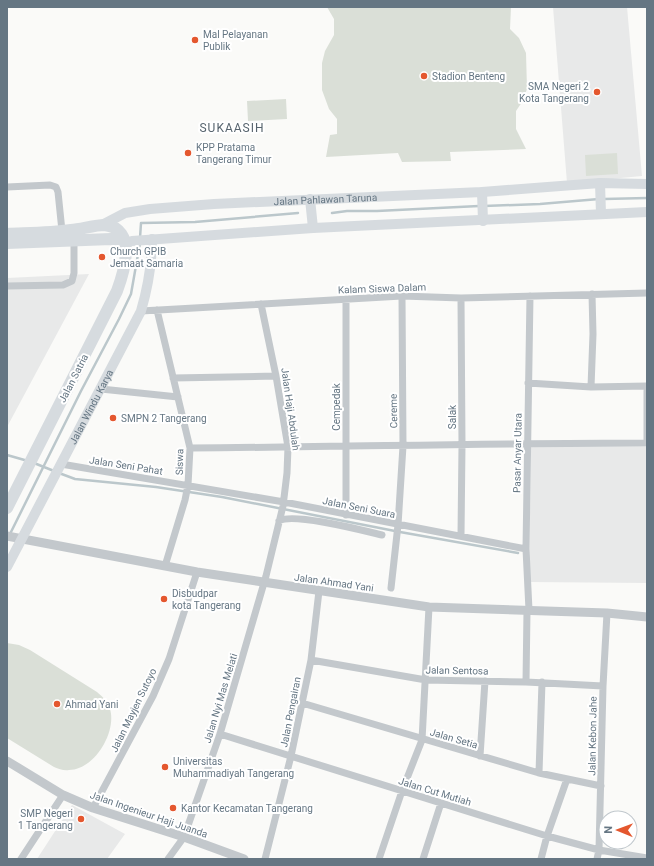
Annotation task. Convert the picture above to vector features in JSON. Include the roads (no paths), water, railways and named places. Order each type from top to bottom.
[{"type":"highway","name":"Jalan Pahlawan Taruna","points":[[7,234],[62,231],[102,225]]},
{"type":"highway","points":[[102,225],[115,228],[120,231],[128,242]]},
{"type":"highway","points":[[7,243],[115,239],[128,242]]},
{"type":"highway","name":"Jalan Satria","points":[[7,508],[29,462],[117,292],[124,267],[128,242]]},
{"type":"main road","name":"Jalan Pahlawan Taruna","points":[[102,225],[125,213],[150,209],[310,199],[482,195],[647,184]]},
{"type":"main road","points":[[600,186],[601,212]]},
{"type":"main road","points":[[482,195],[483,218]]},
{"type":"main road","points":[[310,199],[313,228]]},
{"type":"main road","points":[[128,242],[149,239],[483,218],[601,212],[647,212]]},
{"type":"main road","name":"Jalan Windu Karya","points":[[7,567],[19,539],[101,389],[141,311],[150,274],[149,239]]},
{"type":"street","points":[[7,187],[50,185],[56,187],[58,192],[62,231]]},
{"type":"street","points":[[7,286],[63,284],[72,281],[74,273],[74,241]]},
{"type":"street","name":"Kalam Siswa Dalam","points":[[141,311],[402,296],[461,298],[647,293]]},
{"type":"street","points":[[591,386],[593,334],[592,294]]},
{"type":"street","name":"Cereme","points":[[391,588],[398,529],[403,446],[402,296]]},
{"type":"street","name":"Pasar Anyar Utara","points":[[526,682],[528,610],[526,549],[527,443],[530,296]]},
{"type":"street","name":"Salak","points":[[460,536],[462,445],[461,298]]},
{"type":"street","name":"Cempedak","points":[[346,299],[346,515]]},
{"type":"street","name":"Jalan Haji Abdulah","points":[[261,304],[276,376],[288,447],[284,504],[264,583]]},
{"type":"street","name":"Siswa","points":[[157,310],[190,448],[186,500],[165,566]]},
{"type":"street","points":[[173,378],[276,376]]},
{"type":"street","points":[[528,383],[591,386],[647,386]]},
{"type":"street","points":[[101,389],[178,397]]},
{"type":"street","points":[[190,448],[527,443],[647,443],[647,391]]},
{"type":"street","name":"Jalan Seni Pahat","points":[[60,465],[188,487]]},
{"type":"street","name":"Jalan Seni Suara","points":[[188,487],[346,515],[398,529],[460,536],[526,549]]},
{"type":"street","points":[[280,519],[301,519],[382,535]]},
{"type":"street","name":"Jalan Ahmad Yani","points":[[7,536],[197,572],[429,607],[606,613],[647,617]]},
{"type":"street","name":"Jalan Mayjen Sutoyo","points":[[93,808],[153,696],[169,659],[197,572]]},
{"type":"street","name":"Jalan Nyi Mas Melati","points":[[168,859],[184,837],[220,734],[264,583]]},
{"type":"street","name":"Jalan Pengairan","points":[[265,859],[291,756],[311,660],[319,591]]},
{"type":"street","points":[[379,859],[402,791],[422,740],[429,607]]},
{"type":"street","name":"Jalan Kebon Jahe","points":[[600,810],[606,613]]},
{"type":"street","name":"Jalan Sentosa","points":[[311,660],[426,680],[542,682],[603,686]]},
{"type":"street","points":[[480,756],[485,681]]},
{"type":"street","points":[[539,773],[542,682]]},
{"type":"street","name":"Jalan Setia","points":[[302,703],[422,740],[539,773],[601,786]]},
{"type":"street","name":"Jalan Cut Mutiah","points":[[220,734],[547,836],[598,850]]},
{"type":"street","name":"Jalan Ingenieur Haji Juanda","points":[[7,761],[63,795],[93,808],[184,837],[244,859]]},
{"type":"street","points":[[541,859],[547,836],[567,779]]},
{"type":"street","points":[[21,859],[63,795]]},
{"type":"street","points":[[423,859],[441,803]]},
{"type":"street","name":"Jalan Cut Mutiah","points":[[599,850],[647,858]]},
{"type":"street","name":"Jalan Kebon Jahe","points":[[597,859],[599,850]]},
{"type":"waterway","points":[[604,199],[647,198]]},
{"type":"waterway","points":[[484,206],[540,204],[599,199]]},
{"type":"waterway","points":[[332,213],[347,211],[479,206]]},
{"type":"waterway","points":[[140,238],[141,223],[195,222],[298,213]]},
{"type":"waterway","points":[[10,534],[131,294],[140,243]]},
{"type":"waterway","points":[[7,455],[28,461]]},
{"type":"waterway","points":[[34,463],[54,471]]},
{"type":"waterway","points":[[59,473],[75,479],[156,487],[222,497],[400,532],[518,553]]},
{"type":"place","name":"Mal Pelayanan Publik","points":[[195,40]]},
{"type":"place","name":"Stadion Benteng","points":[[424,76]]},
{"type":"place","name":"SMA Negeri 2 Kota Tangerang","points":[[597,92]]},
{"type":"place","name":"KPP Pratama Tangerang Timur","points":[[188,153]]},
{"type":"place","name":"Church GPIB Jemaat Samaria","points":[[102,257]]},
{"type":"place","name":"SMPN 2 Tangerang","points":[[113,418]]},
{"type":"place","name":"Disbudpar kota Tangerang","points":[[164,599]]},
{"type":"place","name":"Ahmad Yani","points":[[57,704]]},
{"type":"place","name":"Universitas Muhammadiyah Tangerang","points":[[165,767]]},
{"type":"place","name":"Kantor Kecamatan Tangerang","points":[[173,808]]},
{"type":"place","name":"SMP Negeri 1 Tangerang","points":[[81,819]]},
{"type":"district","name":"SUKAASIH","points":[[232,128]]}]
